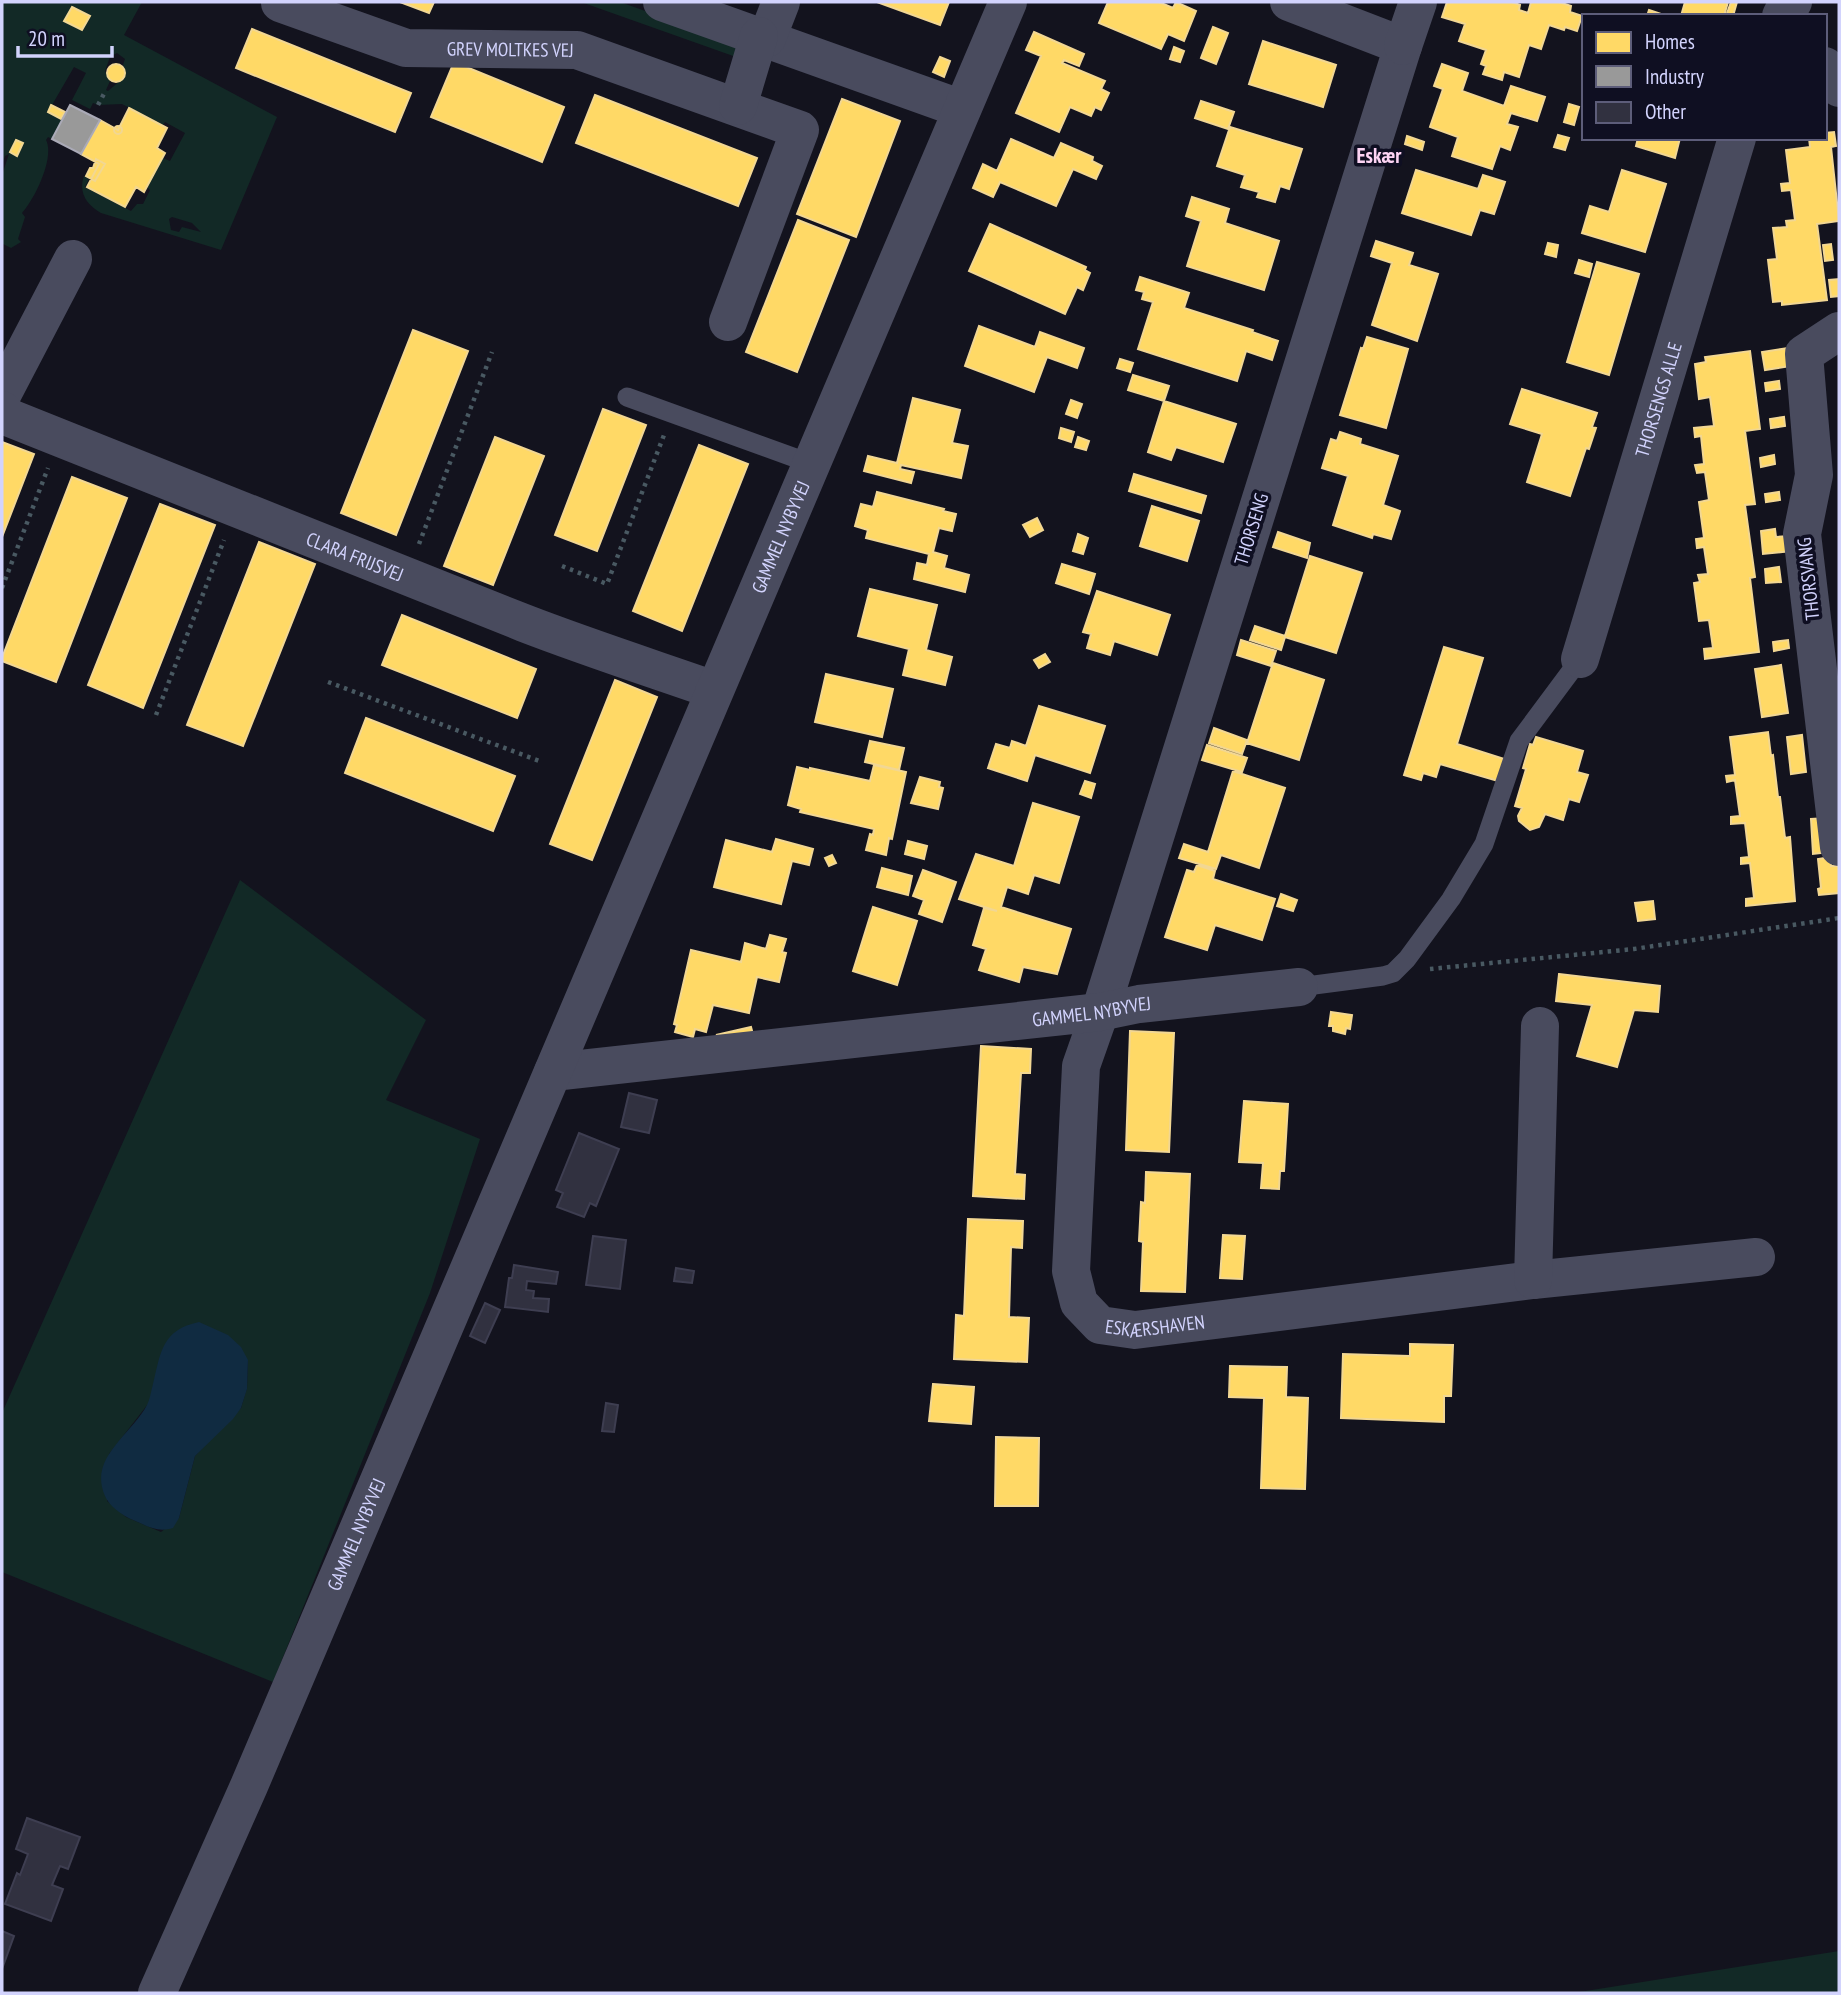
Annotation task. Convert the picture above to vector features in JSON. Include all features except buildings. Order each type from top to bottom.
[{"type":"street","points":[[662,2],[962,109]]},
{"type":"street","points":[[738,106],[763,37],[781,2]]},
{"type":"street","name":"GAMMEL NYBYVEJ","points":[[157,1993],[254,1773],[1008,2]]},
{"type":"street","points":[[1289,2],[1403,46]]},
{"type":"street","name":"THORSENG","points":[[1100,1012],[1418,2]]},
{"type":"street","name":"GREV MOLTKES VEJ","points":[[280,3],[406,48],[577,50],[800,130],[728,322]]},
{"type":"street","points":[[1827,69],[1839,88]]},
{"type":"street","name":"THORSENGS ALLE","points":[[1580,659],[1736,140]]},
{"type":"street","points":[[2,395],[73,259]]},
{"type":"street","name":"THORSVANG","points":[[1839,331],[1804,354],[1814,475],[1802,534],[1839,847]]},
{"type":"street","name":"CLARA FRIJSVEJ","points":[[2,410],[10,418],[236,511],[528,624],[714,690]]},
{"type":"street","name":"GAMMEL NYBYVEJ","points":[[553,1072],[1100,1012],[1139,1004],[1299,987]]},
{"type":"street","name":"ESKÆRSHAVEN","points":[[1100,1012],[1081,1066],[1071,1271],[1079,1303],[1100,1325],[1135,1330],[1533,1280],[1756,1257]]},
{"type":"street","points":[[1533,1280],[1540,1027]]},
{"type":"lane","points":[[627,397],[812,464]]},
{"type":"lane","points":[[1299,987],[1383,976],[1399,968],[1451,899],[1484,844],[1519,741],[1580,659]]},
{"type":"path","points":[[98,105],[106,90]]},
{"type":"path","points":[[407,576],[492,352]]},
{"type":"path","points":[[562,566],[607,584],[672,414]]},
{"type":"path","points":[[2,588],[60,438]]},
{"type":"path","points":[[156,715],[236,511]]},
{"type":"path","points":[[328,682],[542,762]]},
{"type":"path","points":[[1399,968],[1412,971],[1634,949],[1839,918]]},
{"type":"green space","points":[[2,2],[142,2],[124,35],[277,117],[221,250],[101,213],[88,202],[82,188],[84,176],[89,179],[85,187],[131,211],[137,204],[143,204],[150,190],[147,187],[163,158],[170,161],[185,133],[122,104],[93,103],[90,109],[72,100],[86,73],[74,67],[48,112],[62,120],[52,139],[48,137],[46,140],[46,167],[38,188],[22,213],[25,217],[18,239],[21,242],[11,248],[3,244],[2,175],[9,154],[5,156],[2,165]],"holes":[[[117,53],[125,59],[125,70],[121,80],[108,91],[106,90],[110,81],[105,71],[110,57]],[[172,217],[192,223],[201,232],[182,227],[179,232],[171,230],[169,219]]]},
{"type":"green space","points":[[581,2],[620,2],[732,42],[737,46],[736,57]]},
{"type":"green space","points":[[240,880],[426,1020],[386,1100],[480,1139],[430,1293],[273,1682],[2,1572],[2,1413]],"holes":[[[248,1360],[247,1388],[241,1408],[195,1456],[179,1518],[161,1532],[126,1517],[107,1501],[109,1454],[148,1404]]]},
{"type":"green space","points":[[1839,1951],[1839,1993],[1573,1993]]},
{"type":"water","points":[[199,1322],[228,1335],[241,1347],[248,1360],[247,1389],[241,1408],[233,1419],[195,1456],[179,1518],[173,1528],[157,1529],[129,1518],[110,1503],[101,1482],[102,1470],[107,1458],[147,1405],[161,1352],[170,1336],[177,1330]]},
{"type":"district","name":"Eskær","points":[[1379,155]]}]
